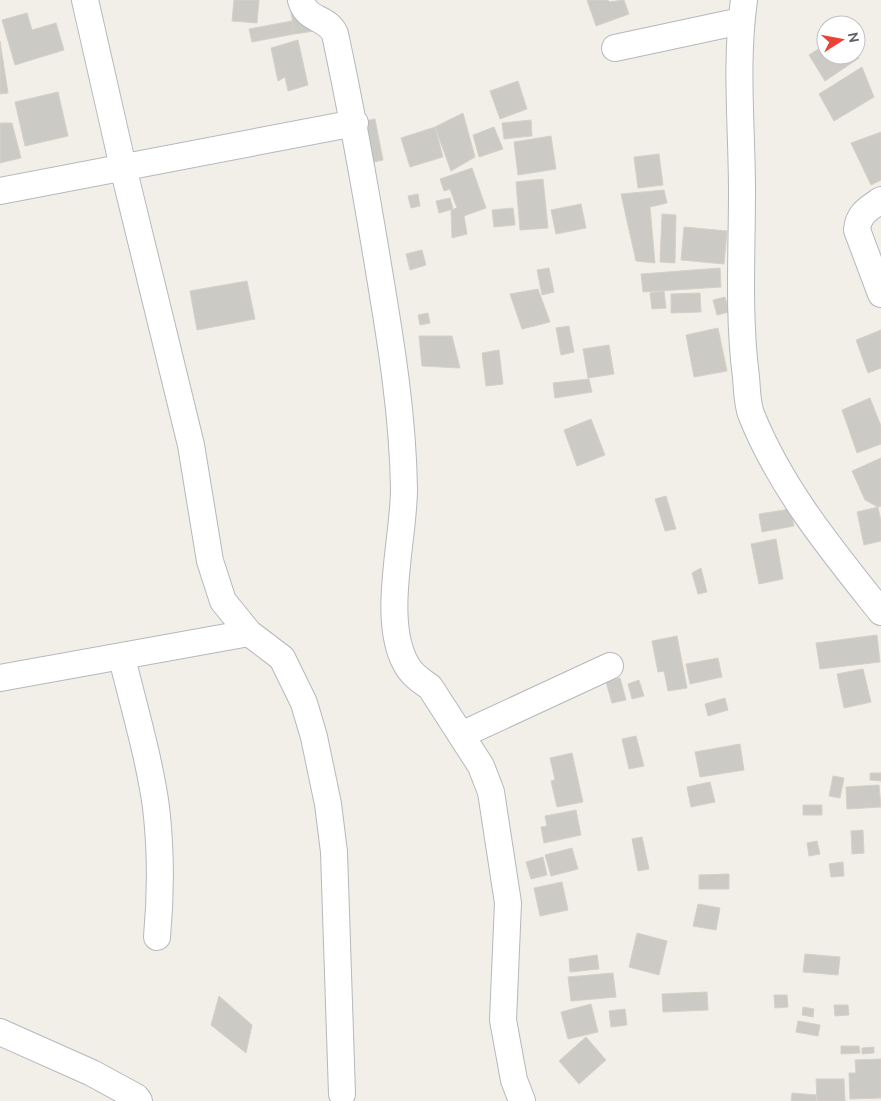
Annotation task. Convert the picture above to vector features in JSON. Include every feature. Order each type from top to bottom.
[{"type":"street","points":[[85,0],[123,167],[191,445],[210,560],[223,601],[249,633],[282,658],[304,703],[318,756],[334,852],[342,1094]]},
{"type":"street","points":[[301,0],[306,12],[329,24],[335,34],[354,123],[395,367],[404,495],[393,608],[398,644],[406,665],[418,679],[430,687],[481,766],[491,792],[508,904],[503,1020],[514,1080],[522,1101]]},
{"type":"street","points":[[615,48],[743,11],[738,99],[742,141],[742,349],[750,411],[776,469],[812,526],[881,612]]},
{"type":"street","points":[[0,190],[354,123]]},
{"type":"street","points":[[881,200],[862,213],[857,220],[856,230],[881,294]]},
{"type":"street","points":[[0,678],[122,658],[249,633]]},
{"type":"street","points":[[122,658],[151,775],[156,808],[160,899],[157,937]]},
{"type":"street","points":[[461,735],[610,666]]},
{"type":"street","points":[[0,1032],[92,1074],[136,1097],[139,1101]]},
{"type":"building","points":[[234,0],[259,0],[257,23],[232,21]]},
{"type":"building","points":[[587,0],[608,0],[609,2],[624,0],[629,14],[596,26]]},
{"type":"building","points":[[319,7],[322,30],[294,34],[291,11]]},
{"type":"building","points":[[27,13],[32,30],[56,23],[64,50],[15,65],[2,20]]},
{"type":"building","points":[[292,21],[294,34],[252,42],[249,29]]},
{"type":"building","points":[[298,40],[308,85],[288,91],[285,77],[278,81],[271,48]]},
{"type":"building","points":[[0,41],[8,93],[0,94]]},
{"type":"building","points":[[816,50],[816,65],[849,65],[825,81],[809,55]]},
{"type":"building","points":[[862,67],[874,97],[834,121],[819,94]]},
{"type":"building","points":[[518,81],[527,109],[500,119],[490,91]]},
{"type":"building","points":[[58,92],[68,136],[25,146],[15,102]]},
{"type":"building","points":[[463,113],[475,157],[451,171],[435,127]]},
{"type":"building","points":[[375,119],[383,160],[352,167],[343,126]]},
{"type":"building","points":[[531,120],[532,136],[504,139],[502,123]]},
{"type":"building","points":[[0,123],[12,123],[21,158],[0,163]]},
{"type":"building","points":[[435,127],[443,157],[410,167],[401,138]]},
{"type":"building","points":[[494,127],[503,149],[479,157],[473,135]]},
{"type":"building","points":[[881,132],[881,180],[871,185],[851,143]]},
{"type":"building","points":[[551,136],[556,169],[518,175],[514,142]]},
{"type":"building","points":[[659,154],[663,185],[638,188],[634,157]]},
{"type":"building","points":[[472,168],[486,208],[464,216],[467,234],[452,238],[451,210],[457,208],[450,189],[444,191],[440,179]]},
{"type":"building","points":[[543,179],[548,228],[520,230],[516,182]]},
{"type":"building","points":[[664,190],[667,203],[650,207],[655,263],[636,261],[621,194]]},
{"type":"building","points":[[418,194],[420,206],[411,208],[408,196]]},
{"type":"building","points":[[450,198],[453,209],[439,213],[436,201]]},
{"type":"building","points":[[581,204],[586,228],[556,234],[551,210]]},
{"type":"building","points":[[513,208],[515,225],[494,227],[492,210]]},
{"type":"building","points":[[662,214],[676,215],[675,263],[660,262]]},
{"type":"building","points":[[684,227],[727,231],[724,264],[681,260]]},
{"type":"building","points":[[422,250],[426,265],[410,270],[406,254]]},
{"type":"building","points":[[549,268],[554,292],[542,295],[537,270]]},
{"type":"building","points":[[720,268],[721,287],[643,292],[641,274]]},
{"type":"building","points":[[247,281],[255,319],[197,330],[190,291]]},
{"type":"building","points":[[538,289],[550,322],[522,329],[510,294]]},
{"type":"building","points":[[664,291],[666,308],[652,309],[650,293]]},
{"type":"building","points":[[700,293],[701,312],[671,313],[671,294]]},
{"type":"building","points":[[725,297],[729,312],[717,315],[713,300]]},
{"type":"building","points":[[428,313],[430,323],[420,325],[418,315]]},
{"type":"building","points":[[569,326],[574,352],[561,355],[556,328]]},
{"type":"building","points":[[718,328],[727,371],[694,377],[686,335]]},
{"type":"building","points":[[881,330],[881,368],[868,373],[856,340]]},
{"type":"building","points":[[419,336],[452,336],[460,368],[422,366]]},
{"type":"building","points":[[609,345],[614,374],[588,378],[583,349]]},
{"type":"building","points":[[499,350],[503,384],[486,386],[482,353]]},
{"type":"building","points":[[589,379],[592,392],[555,398],[553,383]]},
{"type":"building","points":[[870,398],[881,426],[881,444],[857,453],[842,410]]},
{"type":"building","points":[[591,419],[605,455],[577,466],[564,430]]},
{"type":"building","points":[[881,458],[881,506],[878,507],[865,500],[852,471]]},
{"type":"building","points":[[666,496],[676,529],[665,531],[655,499]]},
{"type":"building","points":[[878,507],[881,521],[881,541],[864,545],[857,512]]},
{"type":"building","points":[[790,509],[794,526],[762,532],[759,514]]},
{"type":"building","points":[[776,539],[783,579],[759,584],[751,544]]},
{"type":"building","points":[[701,568],[707,592],[698,594],[692,573]]},
{"type":"building","points":[[877,635],[880,662],[820,669],[816,643]]},
{"type":"building","points":[[677,636],[687,688],[668,691],[664,671],[658,672],[652,641]]},
{"type":"building","points":[[718,658],[722,677],[690,684],[686,664]]},
{"type":"building","points":[[863,669],[871,702],[844,708],[837,674]]},
{"type":"building","points":[[620,678],[626,700],[612,703],[606,682]]},
{"type":"building","points":[[639,680],[644,696],[632,699],[628,684]]},
{"type":"building","points":[[725,698],[728,710],[708,716],[705,704]]},
{"type":"building","points":[[636,736],[644,766],[629,769],[622,739]]},
{"type":"building","points":[[740,744],[744,770],[700,777],[695,752]]},
{"type":"building","points":[[572,753],[583,802],[557,807],[551,781],[555,780],[550,758]]},
{"type":"building","points":[[870,773],[881,773],[881,781],[870,780]]},
{"type":"building","points":[[833,776],[844,778],[840,798],[829,796]]},
{"type":"building","points":[[710,782],[715,802],[691,807],[687,787]]},
{"type":"building","points":[[879,785],[881,807],[847,809],[846,787]]},
{"type":"building","points":[[803,805],[822,805],[822,815],[803,815]]},
{"type":"building","points":[[576,810],[581,835],[544,843],[541,827],[547,826],[545,816]]},
{"type":"building","points":[[863,830],[864,853],[852,854],[851,831]]},
{"type":"building","points":[[642,837],[649,869],[638,871],[632,839]]},
{"type":"building","points":[[817,841],[820,854],[809,856],[807,843]]},
{"type":"building","points":[[572,848],[578,869],[551,876],[545,855]]},
{"type":"building","points":[[543,857],[547,875],[531,879],[526,862]]},
{"type":"building","points":[[843,862],[844,876],[831,877],[829,864]]},
{"type":"building","points":[[729,874],[729,889],[699,889],[699,875]]},
{"type":"building","points":[[562,882],[568,910],[540,916],[534,888]]},
{"type":"building","points":[[698,904],[720,908],[716,930],[693,926]]},
{"type":"building","points":[[637,933],[667,941],[659,975],[629,967]]},
{"type":"building","points":[[805,954],[840,957],[838,975],[803,972]]},
{"type":"building","points":[[597,955],[599,969],[570,972],[569,959]]},
{"type":"building","points":[[613,973],[616,997],[571,1001],[568,977]]},
{"type":"building","points":[[707,992],[708,1010],[663,1012],[662,994]]},
{"type":"building","points":[[774,995],[787,995],[788,1007],[775,1008]]},
{"type":"building","points":[[219,996],[252,1025],[246,1053],[211,1025]]},
{"type":"building","points":[[591,1004],[598,1032],[568,1039],[561,1012]]},
{"type":"building","points":[[834,1005],[848,1005],[849,1015],[835,1016]]},
{"type":"building","points":[[803,1007],[814,1009],[813,1017],[802,1015]]},
{"type":"building","points":[[625,1009],[627,1025],[611,1027],[609,1011]]},
{"type":"building","points":[[798,1021],[820,1025],[818,1036],[796,1032]]},
{"type":"building","points":[[586,1037],[606,1060],[579,1084],[559,1061]]},
{"type":"building","points":[[841,1046],[859,1046],[860,1053],[841,1054]]},
{"type":"building","points":[[874,1047],[874,1053],[862,1054],[862,1048]]},
{"type":"building","points":[[881,1059],[881,1098],[850,1099],[849,1073],[856,1073],[855,1060]]},
{"type":"building","points":[[816,1079],[844,1079],[845,1101],[817,1101]]},
{"type":"building","points":[[792,1093],[817,1095],[816,1101],[791,1101]]}]
